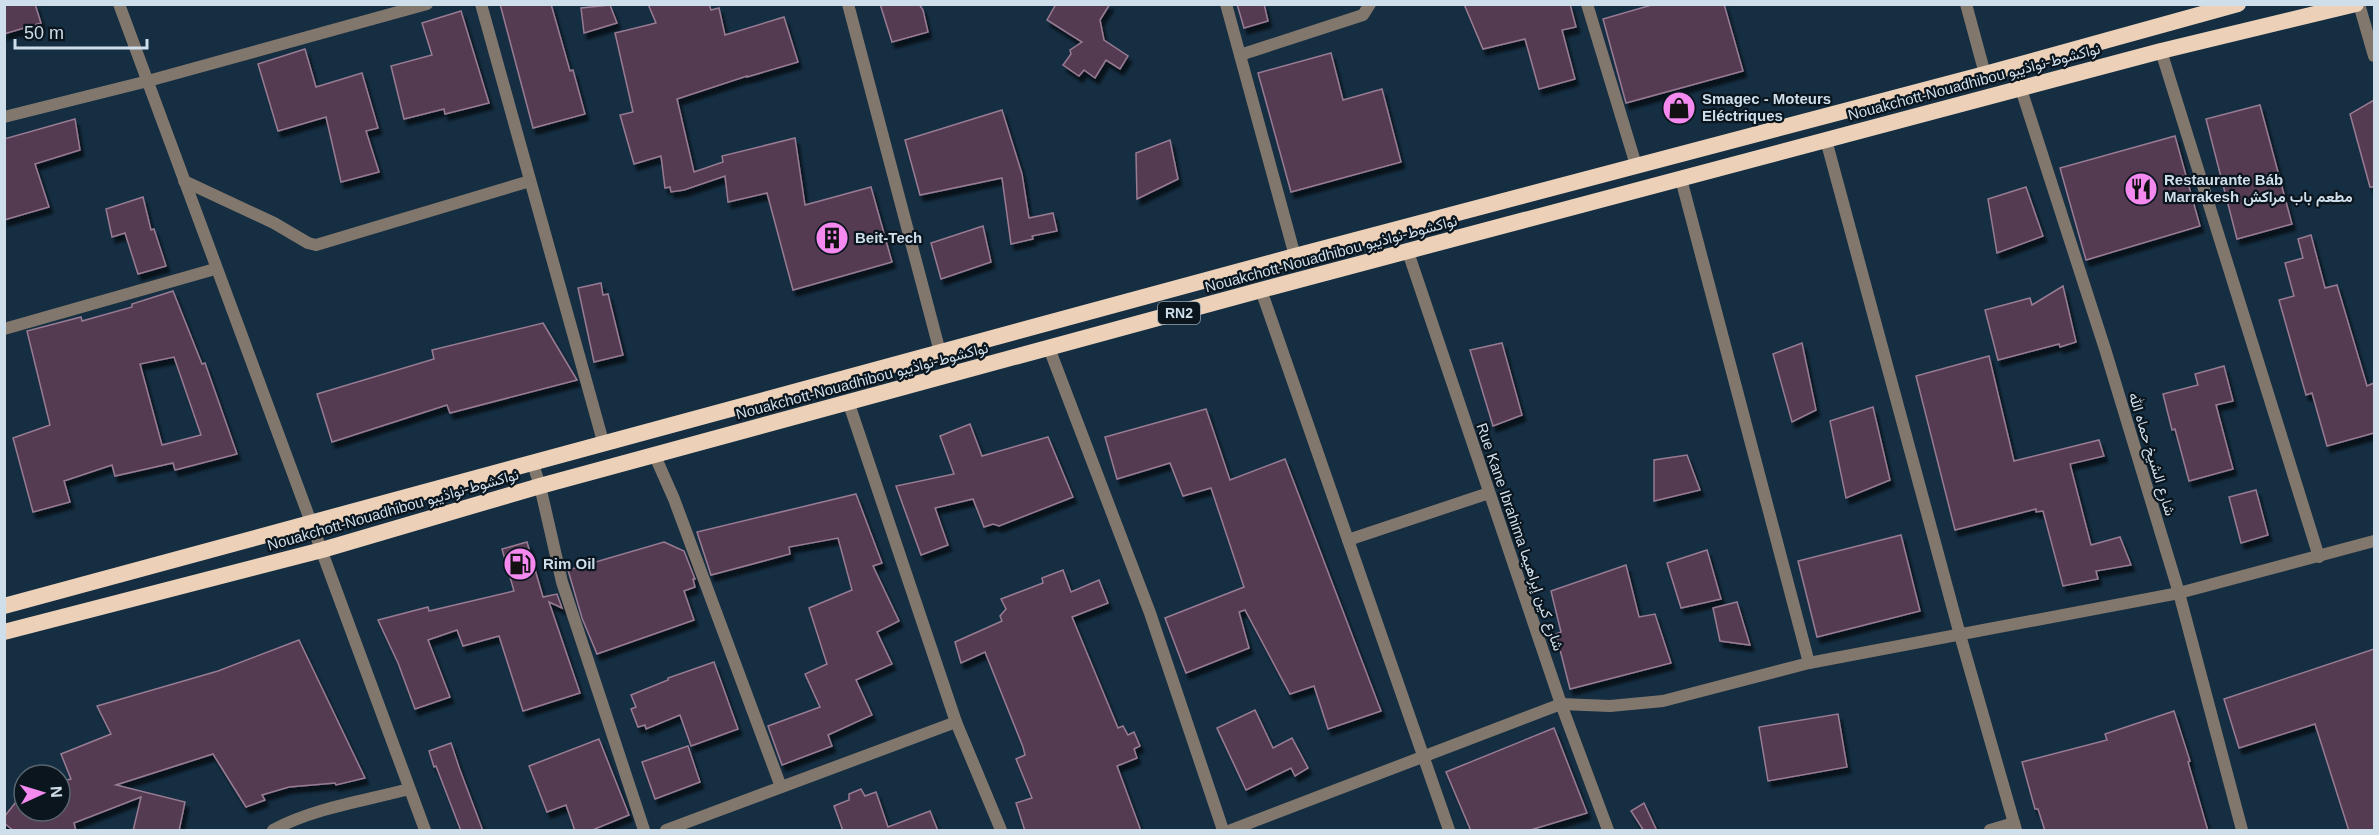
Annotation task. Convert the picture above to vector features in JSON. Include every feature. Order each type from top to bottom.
[{"type":"highway","name":"Nouakchott-Nouadhibou نواكشوط-نواذيبو","points":[[4,606],[1295,256],[1985,74],[2238,4]]},
{"type":"highway","name":"Nouakchott-Nouadhibou نواكشوط-نواذيبو","points":[[4,632],[322,550],[540,486],[849,404],[1261,290],[2162,51],[2358,4]]},
{"type":"street","points":[[119,4],[215,269],[322,550],[425,831]]},
{"type":"street","points":[[4,117],[148,81],[427,4]]},
{"type":"street","points":[[481,4],[604,445]]},
{"type":"street","points":[[848,4],[940,352]]},
{"type":"street","points":[[1226,4],[1295,256]]},
{"type":"street","points":[[1239,55],[1363,15],[1370,4]]},
{"type":"street","points":[[1587,4],[1636,165]]},
{"type":"street","points":[[1966,4],[1985,74]]},
{"type":"street","points":[[2358,4],[2374,56]]},
{"type":"street","points":[[2162,51],[2319,557]]},
{"type":"street","name":"شارع الشيخ حماه الله","points":[[2021,89],[2105,349],[2179,593],[2242,831]]},
{"type":"street","points":[[1826,140],[1959,635],[2015,827],[1990,831]]},
{"type":"street","points":[[1680,179],[1809,663]]},
{"type":"street","points":[[184,181],[274,223],[308,243],[316,244],[530,181]]},
{"type":"street","name":"Rue Kane Ibrahima شارع كين إبراهيما","points":[[1408,252],[1561,704],[1608,831]]},
{"type":"street","points":[[4,329],[215,269]]},
{"type":"street","points":[[1261,290],[1449,831]]},
{"type":"street","points":[[1049,348],[1150,613],[1222,831]]},
{"type":"street","points":[[849,404],[956,722],[1001,831]]},
{"type":"street","points":[[656,456],[782,788]]},
{"type":"street","points":[[533,464],[562,582],[644,831]]},
{"type":"street","points":[[1348,540],[1489,493]]},
{"type":"street","points":[[1231,831],[1561,704],[1610,706],[1663,701],[1809,663],[2179,593],[2374,541]]},
{"type":"street","points":[[666,831],[956,722]]},
{"type":"street","points":[[273,831],[313,814],[409,789]]},
{"type":"building","points":[[4,4],[35,4],[41,23],[4,34]]},
{"type":"building","points":[[500,4],[551,4],[585,114],[533,128]]},
{"type":"building","points":[[648,4],[709,4],[711,10],[719,8],[725,35],[784,17],[798,62],[677,99],[694,172],[723,162],[722,156],[795,138],[805,205],[871,187],[892,262],[793,290],[767,193],[728,202],[725,176],[671,192],[670,187],[665,188],[661,156],[634,164],[620,115],[633,112],[615,33],[656,23]]},
{"type":"building","points":[[880,4],[919,4],[923,10],[928,32],[892,42]]},
{"type":"building","points":[[1056,4],[1110,4],[1100,20],[1104,40],[1128,56],[1120,69],[1106,60],[1095,78],[1084,70],[1079,76],[1063,65],[1071,54],[1070,50],[1082,42],[1047,20]]},
{"type":"building","points":[[1237,4],[1264,4],[1268,21],[1244,28]]},
{"type":"building","points":[[1464,4],[1570,4],[1576,27],[1562,30],[1575,79],[1539,89],[1525,39],[1483,49]]},
{"type":"building","points":[[1655,4],[1724,4],[1743,71],[1626,103],[1603,19]]},
{"type":"building","points":[[610,5],[617,23],[584,33],[581,8]]},
{"type":"building","points":[[461,11],[489,103],[445,114],[444,109],[404,119],[391,66],[432,55],[422,23]]},
{"type":"building","points":[[305,49],[316,87],[362,73],[378,128],[366,131],[379,172],[341,182],[326,117],[278,131],[258,64]]},
{"type":"building","points":[[1331,53],[1343,100],[1382,89],[1401,162],[1291,192],[1258,73]]},
{"type":"building","points":[[2374,100],[2374,187],[2370,187],[2350,114]]},
{"type":"building","points":[[2260,105],[2292,224],[2237,239],[2206,119]]},
{"type":"building","points":[[1002,110],[1022,174],[1029,218],[1053,213],[1057,231],[1032,236],[1033,239],[1011,244],[1002,178],[920,195],[905,140]]},
{"type":"building","points":[[75,119],[80,150],[35,164],[49,207],[4,220],[4,139]]},
{"type":"building","points":[[2175,136],[2200,226],[2086,260],[2060,168]]},
{"type":"building","points":[[1170,140],[1178,179],[1137,199],[1136,153]]},
{"type":"building","points":[[2026,187],[2043,236],[1997,253],[1988,199]]},
{"type":"building","points":[[143,197],[151,230],[154,229],[166,266],[138,274],[125,233],[112,237],[106,209]]},
{"type":"building","points":[[983,226],[991,262],[941,279],[931,243]]},
{"type":"building","points":[[2311,235],[2325,288],[2337,285],[2367,386],[2374,383],[2374,433],[2327,446],[2312,393],[2306,395],[2279,300],[2294,296],[2285,263],[2303,258],[2298,239]]},
{"type":"building","points":[[601,283],[603,295],[608,294],[623,355],[594,362],[578,288]]},
{"type":"building","points":[[2063,286],[2076,342],[2060,347],[2059,344],[1998,360],[1985,310],[2030,298],[2032,305]]},
{"type":"building","points":[[173,291],[202,364],[205,363],[237,454],[175,470],[173,463],[115,476],[112,465],[64,481],[70,502],[33,512],[13,438],[50,425],[27,331],[81,317],[82,321],[132,307],[132,304]],"holes":[[[174,357],[201,435],[162,445],[140,364]]]},
{"type":"building","points":[[543,323],[577,380],[450,413],[447,405],[332,442],[317,394],[434,359],[432,350]]},
{"type":"building","points":[[1502,343],[1522,415],[1493,426],[1470,350]]},
{"type":"building","points":[[1802,343],[1816,410],[1792,422],[1773,354]]},
{"type":"building","points":[[1989,356],[2014,461],[2099,440],[2104,456],[2070,464],[2091,545],[2120,537],[2131,565],[2096,571],[2098,579],[2063,586],[2043,511],[2036,512],[2036,509],[1955,530],[1916,376]]},
{"type":"building","points":[[2224,366],[2233,401],[2216,405],[2233,469],[2189,481],[2163,394],[2198,385],[2195,374]]},
{"type":"building","points":[[1873,407],[1890,480],[1846,498],[1830,421]]},
{"type":"building","points":[[1206,409],[1230,480],[1285,459],[1381,711],[1328,729],[1314,686],[1290,694],[1245,610],[1239,612],[1249,648],[1186,673],[1165,618],[1244,587],[1211,488],[1183,496],[1170,463],[1117,479],[1105,437]]},
{"type":"building","points":[[970,424],[982,456],[1048,437],[1073,497],[999,526],[993,524],[984,527],[973,499],[935,508],[948,545],[921,555],[896,486],[954,474],[940,436]]},
{"type":"building","points":[[1687,455],[1700,490],[1654,501],[1654,460]]},
{"type":"building","points":[[2256,490],[2268,535],[2241,543],[2229,497]]},
{"type":"building","points":[[856,494],[882,563],[873,566],[899,621],[877,632],[892,664],[856,680],[872,715],[828,735],[832,746],[782,765],[768,726],[820,707],[805,674],[827,664],[809,608],[852,590],[838,538],[789,547],[790,554],[711,575],[697,532]]},
{"type":"building","points":[[1901,535],[1920,611],[1817,637],[1798,561]]},
{"type":"building","points":[[527,542],[543,597],[557,594],[562,608],[549,602],[580,693],[523,711],[499,636],[463,646],[457,630],[428,640],[450,697],[415,709],[398,663],[378,620],[428,607],[429,611],[514,591],[502,549]]},
{"type":"building","points":[[664,542],[684,551],[695,579],[693,579],[695,587],[684,591],[694,620],[597,654],[582,618],[568,570]]},
{"type":"building","points":[[1707,550],[1721,599],[1681,608],[1667,563]]},
{"type":"building","points":[[1626,565],[1639,617],[1655,614],[1671,663],[1570,689],[1556,634],[1561,632],[1551,591]]},
{"type":"building","points":[[1063,570],[1071,592],[1099,580],[1108,603],[1072,617],[1118,728],[1123,726],[1128,735],[1134,732],[1140,746],[1134,749],[1137,758],[1117,766],[1141,831],[1025,831],[1016,803],[1032,798],[1016,759],[1025,755],[1023,747],[985,652],[961,663],[955,642],[1002,621],[1000,616],[1006,609],[1001,599],[1043,583],[1042,578]]},
{"type":"building","points":[[1737,602],[1750,645],[1720,641],[1713,608]]},
{"type":"building","points":[[299,640],[365,778],[336,785],[335,783],[289,787],[262,795],[265,800],[246,807],[213,754],[116,785],[185,802],[179,831],[133,831],[141,797],[74,823],[76,831],[14,831],[4,823],[4,817],[12,807],[12,823],[72,823],[72,763],[65,763],[61,754],[111,734],[97,706],[218,671]]},
{"type":"building","points":[[2374,649],[2374,831],[2349,831],[2315,724],[2239,748],[2224,699]]},
{"type":"building","points":[[714,662],[738,729],[691,746],[680,715],[646,729],[645,725],[638,727],[631,709],[636,707],[631,695],[668,680],[668,678]]},
{"type":"building","points":[[1255,710],[1273,748],[1292,738],[1308,768],[1295,776],[1291,768],[1246,790],[1217,728]]},
{"type":"building","points":[[2174,711],[2208,831],[2045,831],[2038,809],[2035,809],[2022,762],[2107,740],[2105,734]]},
{"type":"building","points":[[1838,714],[1847,767],[1768,781],[1759,727]]},
{"type":"building","points":[[1554,728],[1587,813],[1527,831],[1471,831],[1446,772]]},
{"type":"building","points":[[599,739],[629,815],[590,831],[575,831],[566,805],[547,812],[529,766]]},
{"type":"building","points":[[451,743],[483,831],[461,831],[436,766],[434,767],[429,751]]},
{"type":"building","points":[[688,746],[700,782],[655,799],[642,762]]},
{"type":"building","points":[[861,789],[865,796],[876,792],[888,827],[930,811],[938,831],[843,831],[834,806],[849,800],[849,794]]},
{"type":"building","points":[[1644,803],[1657,831],[1644,831],[1631,811]]},
{"type":"place","name":"Smagec - Moteurs Eléctriques","points":[[1679,108]]},
{"type":"place","name":"Restaurante Báb Marrakesh مطعم باب مراكش","points":[[2141,189]]},
{"type":"place","name":"Beit-Tech","points":[[832,238]]},
{"type":"place","name":"Rim Oil","points":[[520,564]]}]
